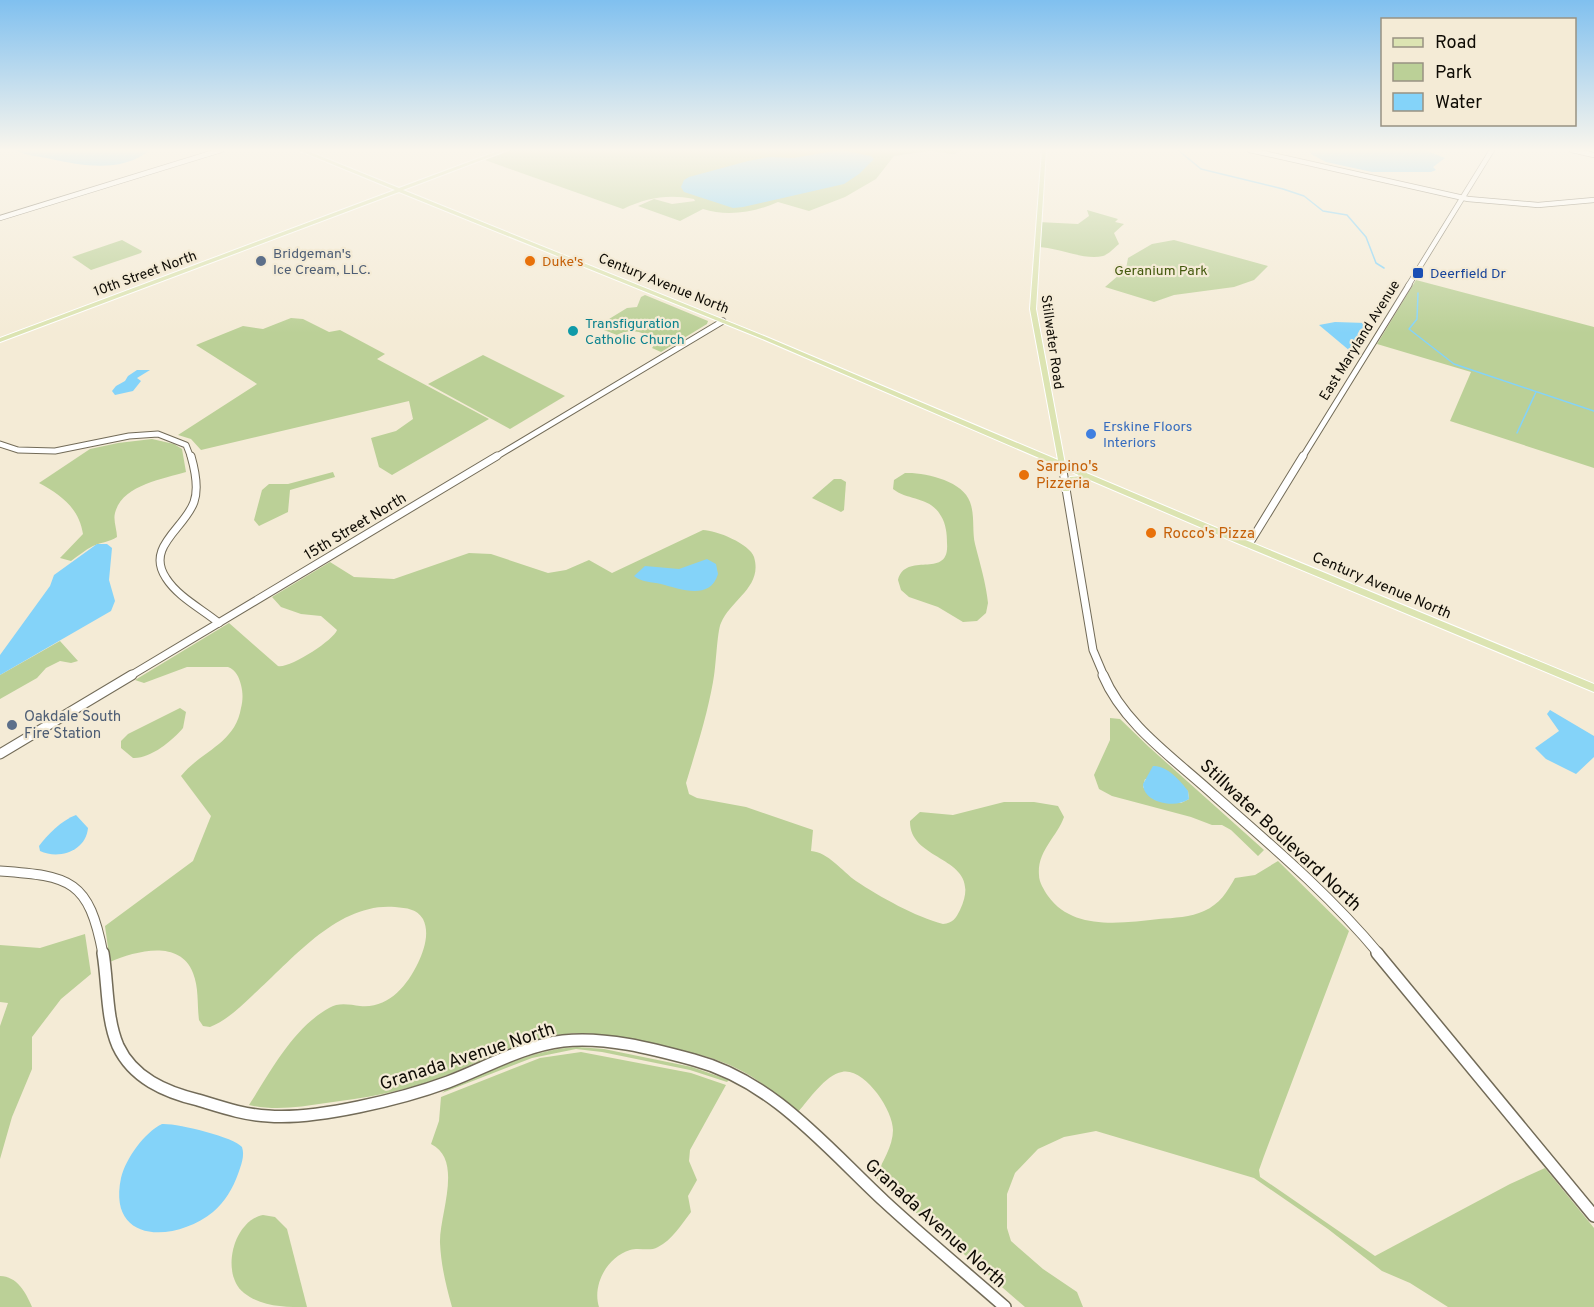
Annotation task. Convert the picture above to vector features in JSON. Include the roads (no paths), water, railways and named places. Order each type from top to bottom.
[{"type":"main road","name":"10th Street North","points":[[0,340],[346,211]]},
{"type":"main road","name":"Century Avenue North","points":[[450,211],[723,321],[1594,688]]},
{"type":"main road","name":"Stillwater Road","points":[[1039,211],[1033,298],[1062,465]]},
{"type":"main road","points":[[1025,450],[1047,453],[1058,446]]},
{"type":"main road","points":[[1066,489],[1075,478],[1096,480]]},
{"type":"street","points":[[0,218],[23,211]]},
{"type":"street","name":"East Maryland Avenue","points":[[1248,544],[1454,211]]},
{"type":"street","name":"15th Street North","points":[[0,754],[723,321]]},
{"type":"street","points":[[0,444],[28,451],[48,451],[158,434],[186,445],[192,456],[196,493],[194,505],[165,544],[159,559],[160,566],[165,579],[219,623]]},
{"type":"street","name":"Stillwater Boulevard North","points":[[1062,465],[1093,650],[1102,676],[1116,699],[1151,740],[1298,868],[1348,917],[1594,1216]]},
{"type":"street","name":"Granada Avenue North","points":[[0,871],[57,879],[73,885],[86,897],[95,916],[117,1043],[133,1069],[160,1089],[241,1112],[279,1117],[372,1104],[410,1095],[531,1049],[566,1041],[604,1042],[704,1063],[739,1077],[769,1097],[1005,1307]]},
{"type":"water","points":[[1335,322],[1366,323],[1369,327],[1360,345],[1350,351],[1319,325]]},
{"type":"water","points":[[137,370],[150,370],[137,378],[141,381],[133,391],[115,395],[112,391],[116,386]]},
{"type":"water","points":[[97,544],[107,544],[112,548],[109,580],[115,601],[111,611],[0,675],[0,655],[50,586],[54,575]]},
{"type":"water","points":[[707,559],[716,564],[718,574],[708,588],[701,590],[685,590],[643,581],[634,576],[645,566],[679,569]]},
{"type":"water","points":[[1550,710],[1594,736],[1594,757],[1576,774],[1546,759],[1535,748],[1559,731],[1547,714]]},
{"type":"water","points":[[1153,766],[1163,768],[1177,778],[1188,791],[1189,799],[1169,804],[1148,796],[1143,784]]},
{"type":"water","points":[[76,815],[88,828],[86,836],[77,848],[63,854],[47,854],[40,851],[39,846],[51,833],[65,820]]},
{"type":"water","points":[[162,1124],[192,1128],[217,1135],[237,1143],[243,1150],[238,1174],[221,1204],[198,1222],[181,1229],[164,1232],[148,1231],[134,1226],[124,1216],[119,1200],[121,1178],[127,1162],[149,1133]]},
{"type":"waterway","points":[[1323,211],[1347,215],[1366,237],[1376,263],[1384,268]]},
{"type":"waterway","points":[[1418,293],[1417,319],[1409,329],[1454,364],[1594,411]]},
{"type":"waterway","points":[[1517,433],[1536,392]]},
{"type":"place","name":"Bridgeman's Ice Cream, LLC.","points":[[261,261]]},
{"type":"place","name":"Duke's","points":[[530,261]]},
{"type":"place","name":"Deerfield Dr","points":[[1418,273]]},
{"type":"place","name":"Transfiguration Catholic Church","points":[[573,331]]},
{"type":"place","name":"Erskine Floors Interiors","points":[[1091,434]]},
{"type":"place","name":"Sarpino's Pizzeria","points":[[1024,475]]},
{"type":"place","name":"Rocco's Pizza","points":[[1151,533]]},
{"type":"place","name":"Oakdale South Fire Station","points":[[12,725]]},
{"type":"park label","name":"Geranium Park","points":[[1161,270]]}]
